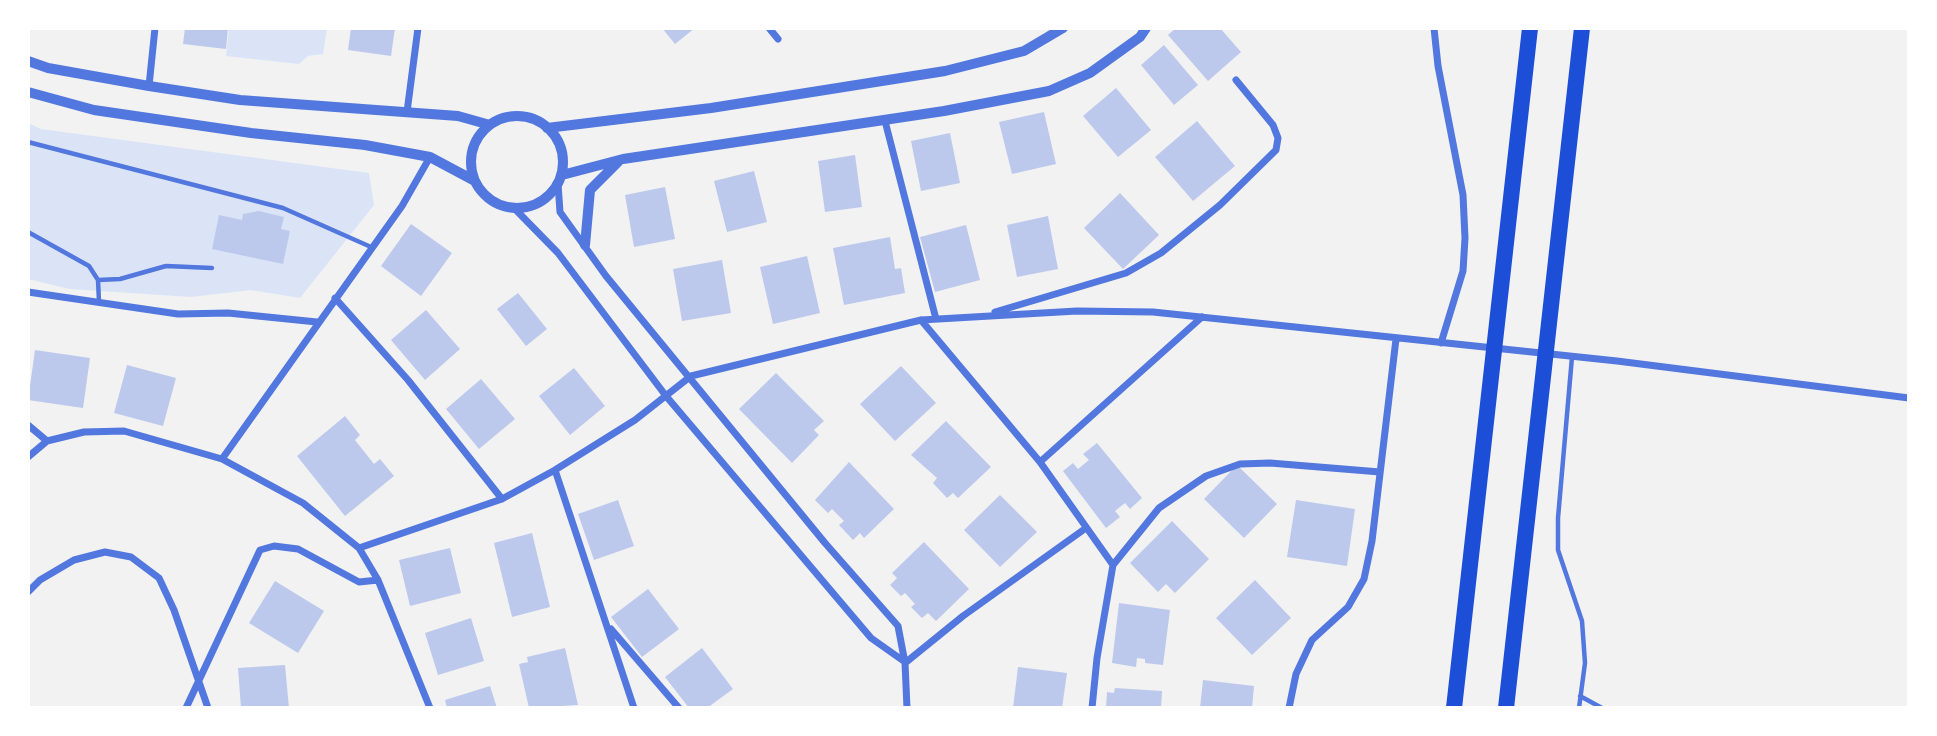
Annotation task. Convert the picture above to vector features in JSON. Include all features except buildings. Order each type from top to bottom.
[{"type":"highway","points":[[1454,708],[1530,28]]},
{"type":"highway","points":[[1506,708],[1582,28]]},
{"type":"street","points":[[149,86],[155,28]]},
{"type":"street","points":[[407,112],[418,28]]},
{"type":"street","points":[[769,28],[778,39]]},
{"type":"street","points":[[547,128],[711,108],[944,71],[1024,51],[1063,28]]},
{"type":"street","points":[[515,209],[544,200],[560,180],[586,166],[886,121],[1049,91],[1090,73],[1140,37],[1146,28]]},
{"type":"street","points":[[1434,28],[1438,66],[1463,195],[1465,238],[1463,271],[1441,343]]},
{"type":"street","points":[[28,61],[48,68],[240,100],[458,116],[490,125],[519,116],[547,128],[559,144],[560,212],[643,322],[691,376],[825,543],[898,626],[905,663],[906,708]]},
{"type":"street","points":[[984,315],[1126,273],[1161,253],[1220,205],[1276,150],[1278,138],[1273,125],[1236,80]]},
{"type":"street","points":[[28,92],[94,110],[251,133],[365,145],[430,157],[475,181],[495,203],[515,209],[558,253],[666,396],[871,638],[905,663]]},
{"type":"street","points":[[886,121],[936,319]]},
{"type":"street","points":[[475,181],[472,150],[490,125]]},
{"type":"street","points":[[222,459],[402,206],[430,157]]},
{"type":"street","points":[[585,245],[590,190],[607,170],[622,159]]},
{"type":"street","points":[[28,292],[178,314],[228,313],[317,322]]},
{"type":"street","points":[[335,298],[408,380],[502,499]]},
{"type":"street","points":[[359,548],[502,499],[555,470],[635,420],[691,376],[921,320],[1077,311],[1153,312],[1617,361],[1909,398]]},
{"type":"street","points":[[1040,463],[1202,317]]},
{"type":"street","points":[[921,320],[1040,463],[1113,565]]},
{"type":"street","points":[[1289,708],[1296,674],[1312,640],[1348,607],[1364,579],[1396,339]]},
{"type":"street","points":[[28,425],[47,441]]},
{"type":"street","points":[[28,457],[47,441],[84,432],[124,430],[222,459],[303,503],[359,548],[378,580],[430,708]]},
{"type":"street","points":[[1092,708],[1097,658],[1113,565],[1159,508],[1206,476],[1240,464],[1270,463],[1380,472]]},
{"type":"street","points":[[555,470],[634,708]]},
{"type":"street","points":[[905,663],[963,616],[1086,528]]},
{"type":"street","points":[[186,708],[260,550],[274,545],[298,549],[359,582],[378,580]]},
{"type":"street","points":[[28,592],[40,580],[74,560],[105,552],[131,557],[159,578],[174,610],[208,708]]},
{"type":"street","points":[[607,625],[679,708]]},
{"type":"lane","points":[[28,142],[283,208],[371,247]]},
{"type":"lane","points":[[28,232],[89,266],[99,279],[99,303]]},
{"type":"lane","points":[[99,279],[120,279],[181,264],[212,268]]},
{"type":"lane","points":[[1572,356],[1558,539],[1569,586],[1582,621],[1585,663],[1579,708]]},
{"type":"lane","points":[[1580,696],[1602,708]]},
{"type":"shaded area","points":[[229,28],[327,28],[323,54],[308,56],[299,64],[226,56]]},
{"type":"shaded area","points":[[28,123],[41,129],[369,173],[374,205],[300,298],[251,290],[191,297],[69,289],[28,279]]}]
